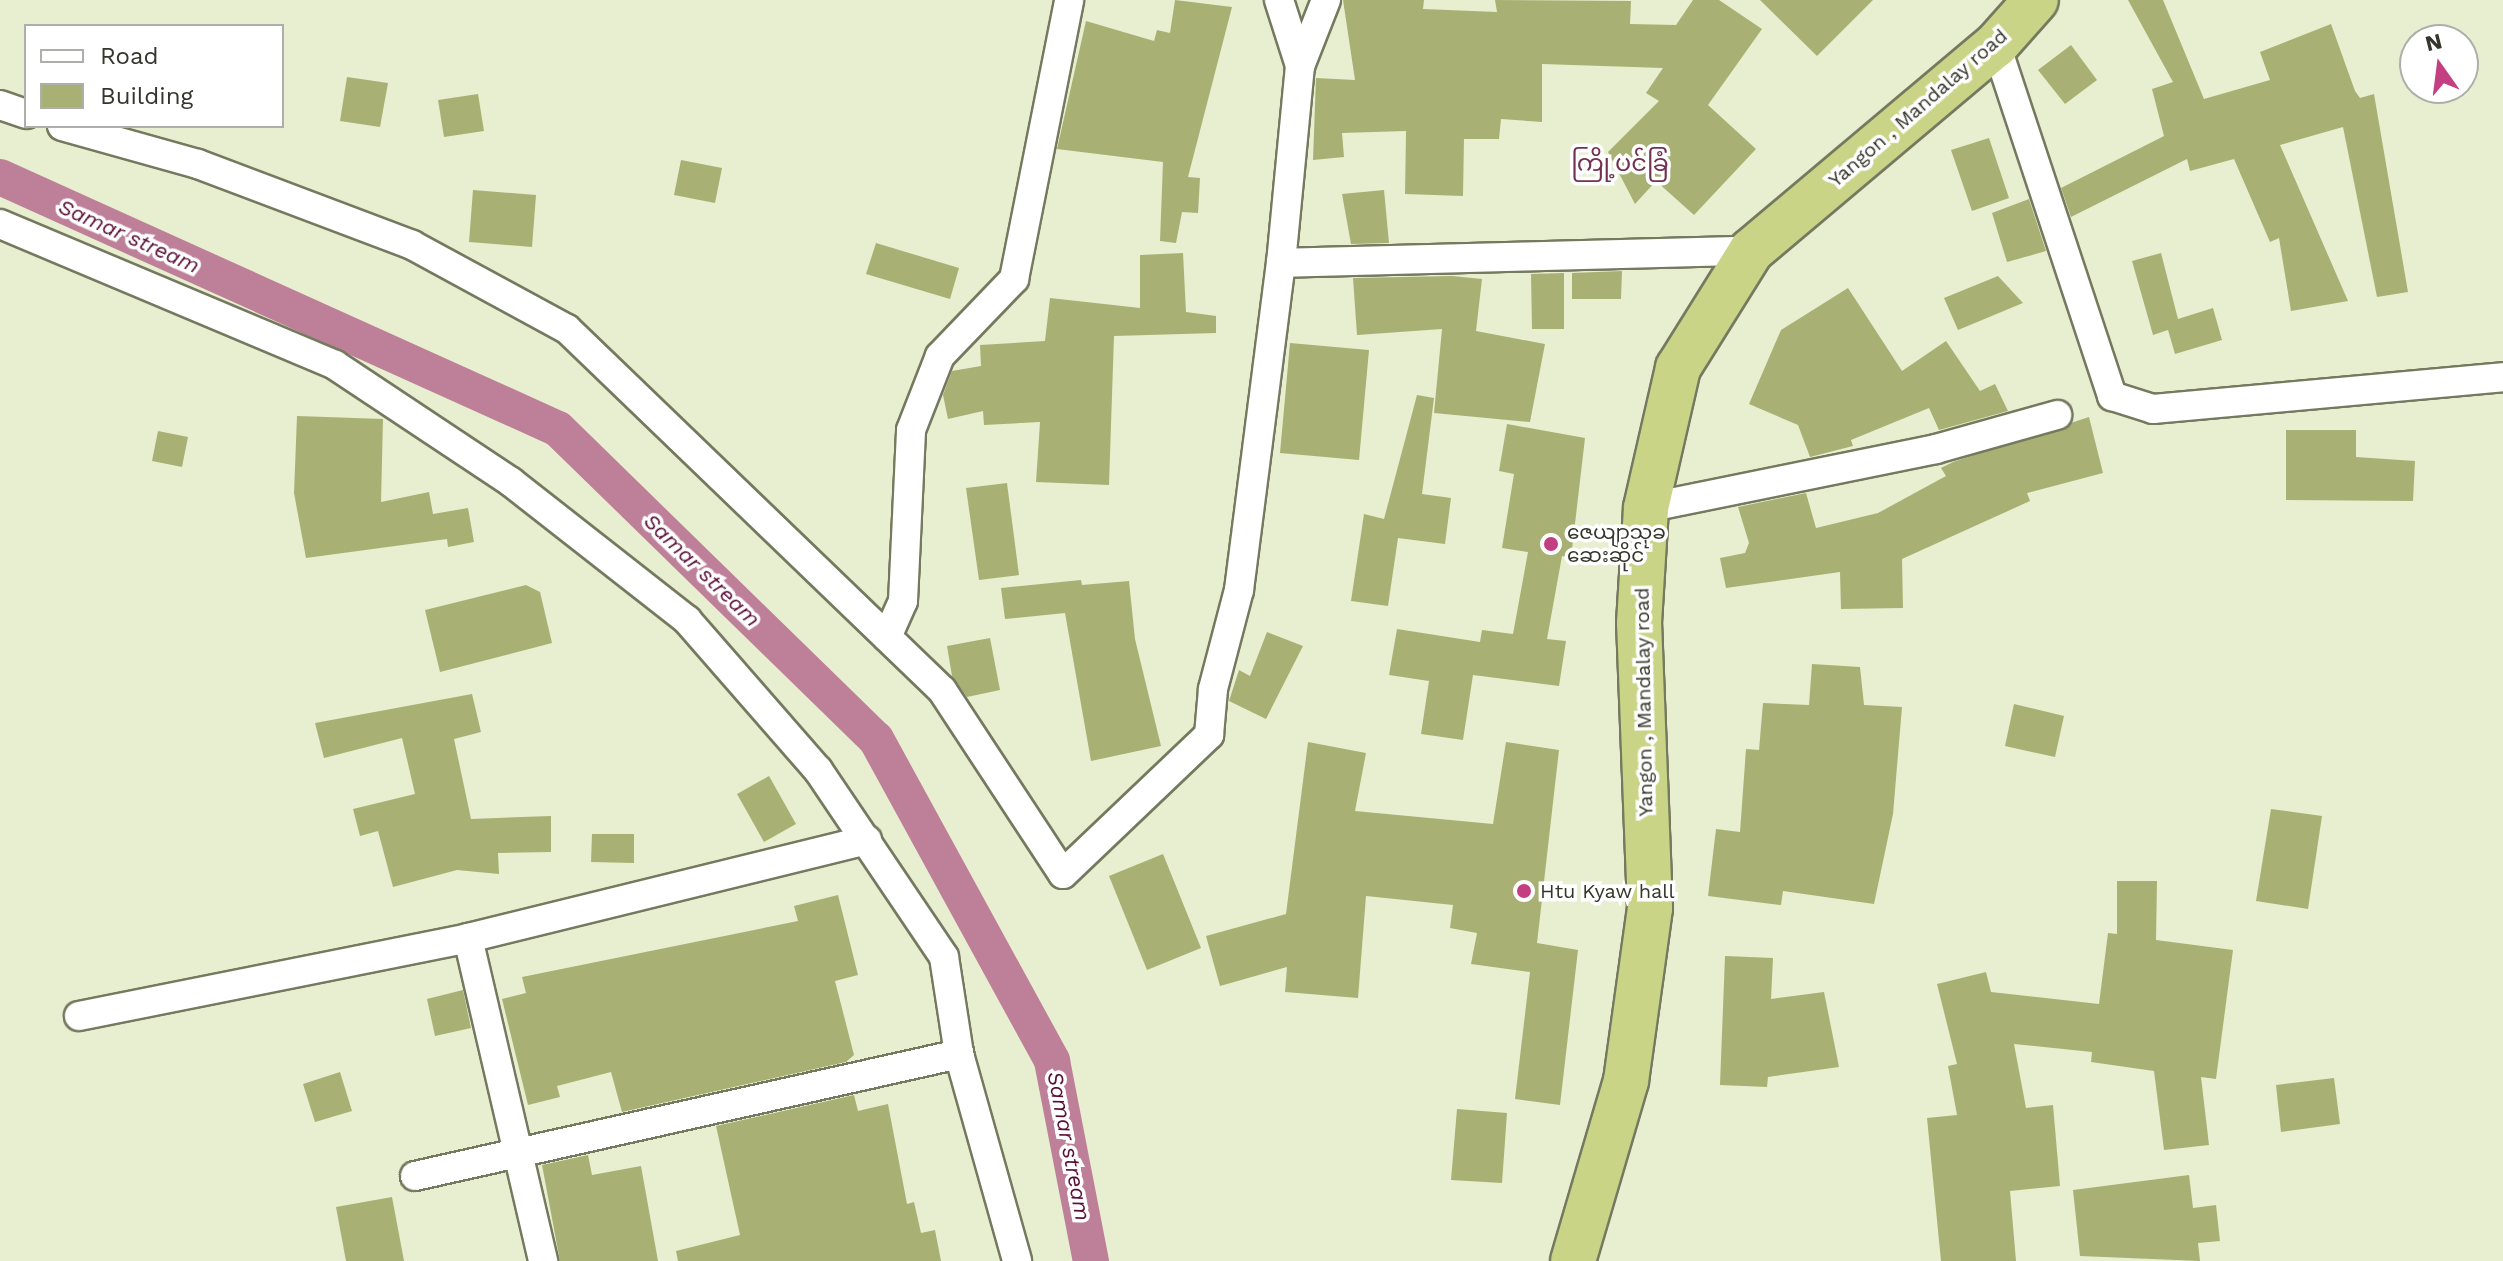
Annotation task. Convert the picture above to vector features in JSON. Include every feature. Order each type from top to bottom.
[{"type":"highway","name":"Yangon , Mandalay road","points":[[1573,1261],[1626,1081],[1650,908],[1639,623],[1646,508],[1678,368],[1751,251],[1996,45],[2036,0]]},
{"type":"street","points":[[887,637],[903,601],[911,430],[940,356],[1014,279],[1069,0]]},
{"type":"street","points":[[1279,0],[1300,66]]},
{"type":"street","points":[[69,128],[198,164],[412,245],[567,329],[942,690],[1063,874],[1209,735],[1239,590],[1281,263],[1300,66],[1326,0]]},
{"type":"street","points":[[1996,45],[2112,396],[2153,409],[2503,377]]},
{"type":"street","points":[[0,105],[24,113]]},
{"type":"street","points":[[0,224],[335,365],[511,482],[687,620],[818,770],[944,957],[959,1054],[1017,1261]]},
{"type":"street","points":[[1281,263],[1751,251]]},
{"type":"street","points":[[1646,508],[1936,449],[2057,415]]},
{"type":"street","points":[[79,1016],[468,938],[867,840]]},
{"type":"street","points":[[468,938],[514,1151],[543,1261]]},
{"type":"street","points":[[415,1176],[514,1151],[959,1054]]},
{"type":"building","points":[[1175,0],[1232,7],[1188,177],[1200,178],[1198,213],[1182,212],[1176,243],[1160,241],[1163,162],[1057,149],[1086,21],[1154,41],[1157,30],[1170,33]]},
{"type":"building","points":[[1343,0],[1424,0],[1423,9],[1497,12],[1495,0],[1631,1],[1630,24],[1676,25],[1693,0],[1719,0],[1762,29],[1708,105],[1756,149],[1694,215],[1656,181],[1635,204],[1608,152],[1659,101],[1646,93],[1663,68],[1542,64],[1542,122],[1501,119],[1499,139],[1464,139],[1463,196],[1405,194],[1406,131],[1342,133],[1344,157],[1313,160],[1316,78],[1355,80]]},
{"type":"building","points":[[1760,0],[1873,0],[1817,56]]},
{"type":"building","points":[[2128,0],[2163,0],[2204,99],[2270,80],[2260,52],[2331,24],[2355,91],[2360,98],[2374,94],[2408,292],[2377,297],[2343,127],[2280,145],[2348,301],[2291,311],[2279,238],[2270,242],[2234,159],[2190,171],[2187,159],[2071,217],[2061,188],[2164,136],[2152,89],[2173,82]]},
{"type":"building","points":[[2071,45],[2097,80],[2065,104],[2038,70]]},
{"type":"building","points":[[347,77],[388,83],[380,127],[340,121]]},
{"type":"building","points":[[478,94],[484,131],[444,137],[438,100]]},
{"type":"building","points":[[1989,138],[2009,198],[1972,211],[1951,150]]},
{"type":"building","points":[[681,160],[722,168],[715,203],[674,195]]},
{"type":"building","points":[[473,190],[536,195],[532,247],[469,242]]},
{"type":"building","points":[[1384,190],[1389,243],[1351,244],[1342,194]]},
{"type":"building","points":[[2029,199],[2046,251],[2007,262],[1992,213]]},
{"type":"building","points":[[876,243],[959,268],[950,299],[866,274]]},
{"type":"building","points":[[1183,253],[1186,312],[1216,316],[1216,333],[1114,336],[1109,485],[1036,482],[1040,422],[984,425],[983,411],[948,419],[943,395],[952,371],[981,366],[980,345],[1045,341],[1050,298],[1140,308],[1140,255]]},
{"type":"building","points":[[2161,253],[2178,319],[2213,308],[2222,340],[2175,354],[2168,330],[2153,335],[2132,261]]},
{"type":"building","points":[[1622,271],[1621,299],[1572,299],[1572,273]]},
{"type":"building","points":[[1564,273],[1564,329],[1532,329],[1531,274]]},
{"type":"building","points":[[1452,276],[1482,279],[1476,331],[1545,344],[1530,422],[1434,413],[1442,329],[1357,335],[1353,278]]},
{"type":"building","points":[[1998,276],[2023,303],[1958,330],[1944,298]]},
{"type":"building","points":[[1848,288],[1902,371],[1946,341],[1980,391],[1995,384],[2008,411],[1939,430],[1929,408],[1851,440],[1853,446],[1810,457],[1798,425],[1749,404],[1781,330]]},
{"type":"building","points":[[1290,343],[1369,350],[1359,460],[1280,453]]},
{"type":"building","points":[[1417,395],[1434,398],[1422,494],[1451,498],[1445,544],[1398,538],[1388,606],[1351,601],[1364,514],[1384,519]]},
{"type":"building","points":[[297,416],[383,419],[381,502],[429,492],[433,514],[468,508],[474,542],[448,547],[447,539],[306,558],[294,493]]},
{"type":"building","points":[[2089,417],[2103,473],[2027,493],[2030,501],[1902,559],[1903,608],[1841,609],[1840,572],[1726,588],[1720,558],[1745,553],[1749,543],[1738,507],[1806,493],[1816,528],[1878,513],[1946,476],[1941,468],[1953,462]]},
{"type":"building","points":[[1507,424],[1585,438],[1571,558],[1562,556],[1547,639],[1566,641],[1559,686],[1473,675],[1463,740],[1421,734],[1429,681],[1389,675],[1397,629],[1480,642],[1482,630],[1513,634],[1528,552],[1502,548],[1514,474],[1499,471]]},
{"type":"building","points":[[2286,430],[2356,430],[2356,457],[2415,461],[2413,501],[2286,500]]},
{"type":"building","points":[[158,431],[188,437],[182,467],[152,461]]},
{"type":"building","points":[[1007,483],[1019,575],[979,580],[966,488]]},
{"type":"building","points":[[1081,580],[1082,585],[1129,581],[1135,639],[1161,746],[1091,761],[1065,613],[1005,619],[1001,588]]},
{"type":"building","points":[[526,585],[540,592],[552,643],[440,672],[425,610]]},
{"type":"building","points":[[1267,632],[1303,646],[1266,719],[1229,701],[1239,670],[1250,676]]},
{"type":"building","points":[[990,638],[1000,690],[967,697],[952,676],[947,646]]},
{"type":"building","points":[[1812,664],[1860,667],[1864,705],[1902,707],[1893,814],[1874,904],[1783,891],[1781,905],[1708,896],[1716,829],[1740,832],[1746,749],[1759,750],[1763,703],[1809,705]]},
{"type":"building","points":[[472,694],[481,732],[454,739],[471,819],[551,816],[551,852],[498,853],[499,874],[457,870],[393,887],[378,831],[360,836],[353,809],[415,794],[402,738],[324,758],[315,723]]},
{"type":"building","points":[[2014,704],[2064,716],[2055,757],[2005,746]]},
{"type":"building","points":[[1308,742],[1366,753],[1355,811],[1493,824],[1506,742],[1559,750],[1537,943],[1578,950],[1560,1105],[1515,1099],[1530,972],[1471,964],[1477,933],[1450,928],[1453,905],[1366,896],[1358,998],[1285,992],[1287,967],[1220,986],[1206,936],[1286,914]]},
{"type":"building","points":[[769,776],[796,824],[764,842],[737,794]]},
{"type":"building","points":[[2271,809],[2322,816],[2308,909],[2256,901]]},
{"type":"building","points":[[592,834],[634,834],[634,863],[591,862]]},
{"type":"building","points":[[1163,854],[1201,948],[1147,970],[1109,876]]},
{"type":"building","points":[[2117,881],[2157,881],[2156,940],[2233,950],[2216,1079],[2201,1077],[2209,1145],[2164,1150],[2154,1071],[2091,1062],[2092,1052],[2014,1044],[2026,1108],[2053,1105],[2060,1186],[2010,1191],[2016,1261],[1941,1261],[1927,1118],[1957,1115],[1948,1066],[1957,1064],[1937,984],[1986,972],[1991,992],[2099,1004],[2108,933],[2117,934]]},
{"type":"building","points":[[838,895],[858,975],[835,981],[854,1055],[846,1062],[622,1112],[611,1072],[557,1086],[560,1097],[528,1105],[502,999],[526,993],[522,977],[798,921],[794,906]]},
{"type":"building","points":[[1725,956],[1773,958],[1771,999],[1824,992],[1839,1067],[1768,1077],[1767,1087],[1720,1085]]},
{"type":"building","points":[[463,990],[471,1028],[435,1036],[427,999]]},
{"type":"building","points":[[340,1072],[352,1111],[315,1122],[303,1084]]},
{"type":"building","points":[[2334,1078],[2340,1124],[2281,1132],[2276,1085]]},
{"type":"building","points":[[854,1095],[858,1111],[888,1104],[907,1204],[914,1202],[921,1233],[935,1230],[941,1261],[678,1261],[676,1251],[740,1235],[716,1126]]},
{"type":"building","points":[[1457,1109],[1507,1113],[1502,1183],[1451,1180]]},
{"type":"building","points":[[588,1155],[592,1175],[641,1166],[658,1261],[560,1261],[542,1165]]},
{"type":"building","points":[[2189,1175],[2193,1208],[2216,1205],[2220,1241],[2198,1243],[2200,1261],[2080,1256],[2073,1190]]},
{"type":"building","points":[[392,1197],[404,1261],[346,1261],[336,1207]]},
{"type":"waterway","name":"Samar stream","points":[[0,177],[558,429],[876,739],[1052,1061],[1091,1261]]},
{"type":"place","name":"ဇေယျာသုခ ဆေးဆိုင်","points":[[1551,544]]},
{"type":"place","name":"Htu Kyaw hall","points":[[1524,891]]},
{"type":"district","name":"ကြို့ပင်ခြံ","points":[[1620,164]]}]
